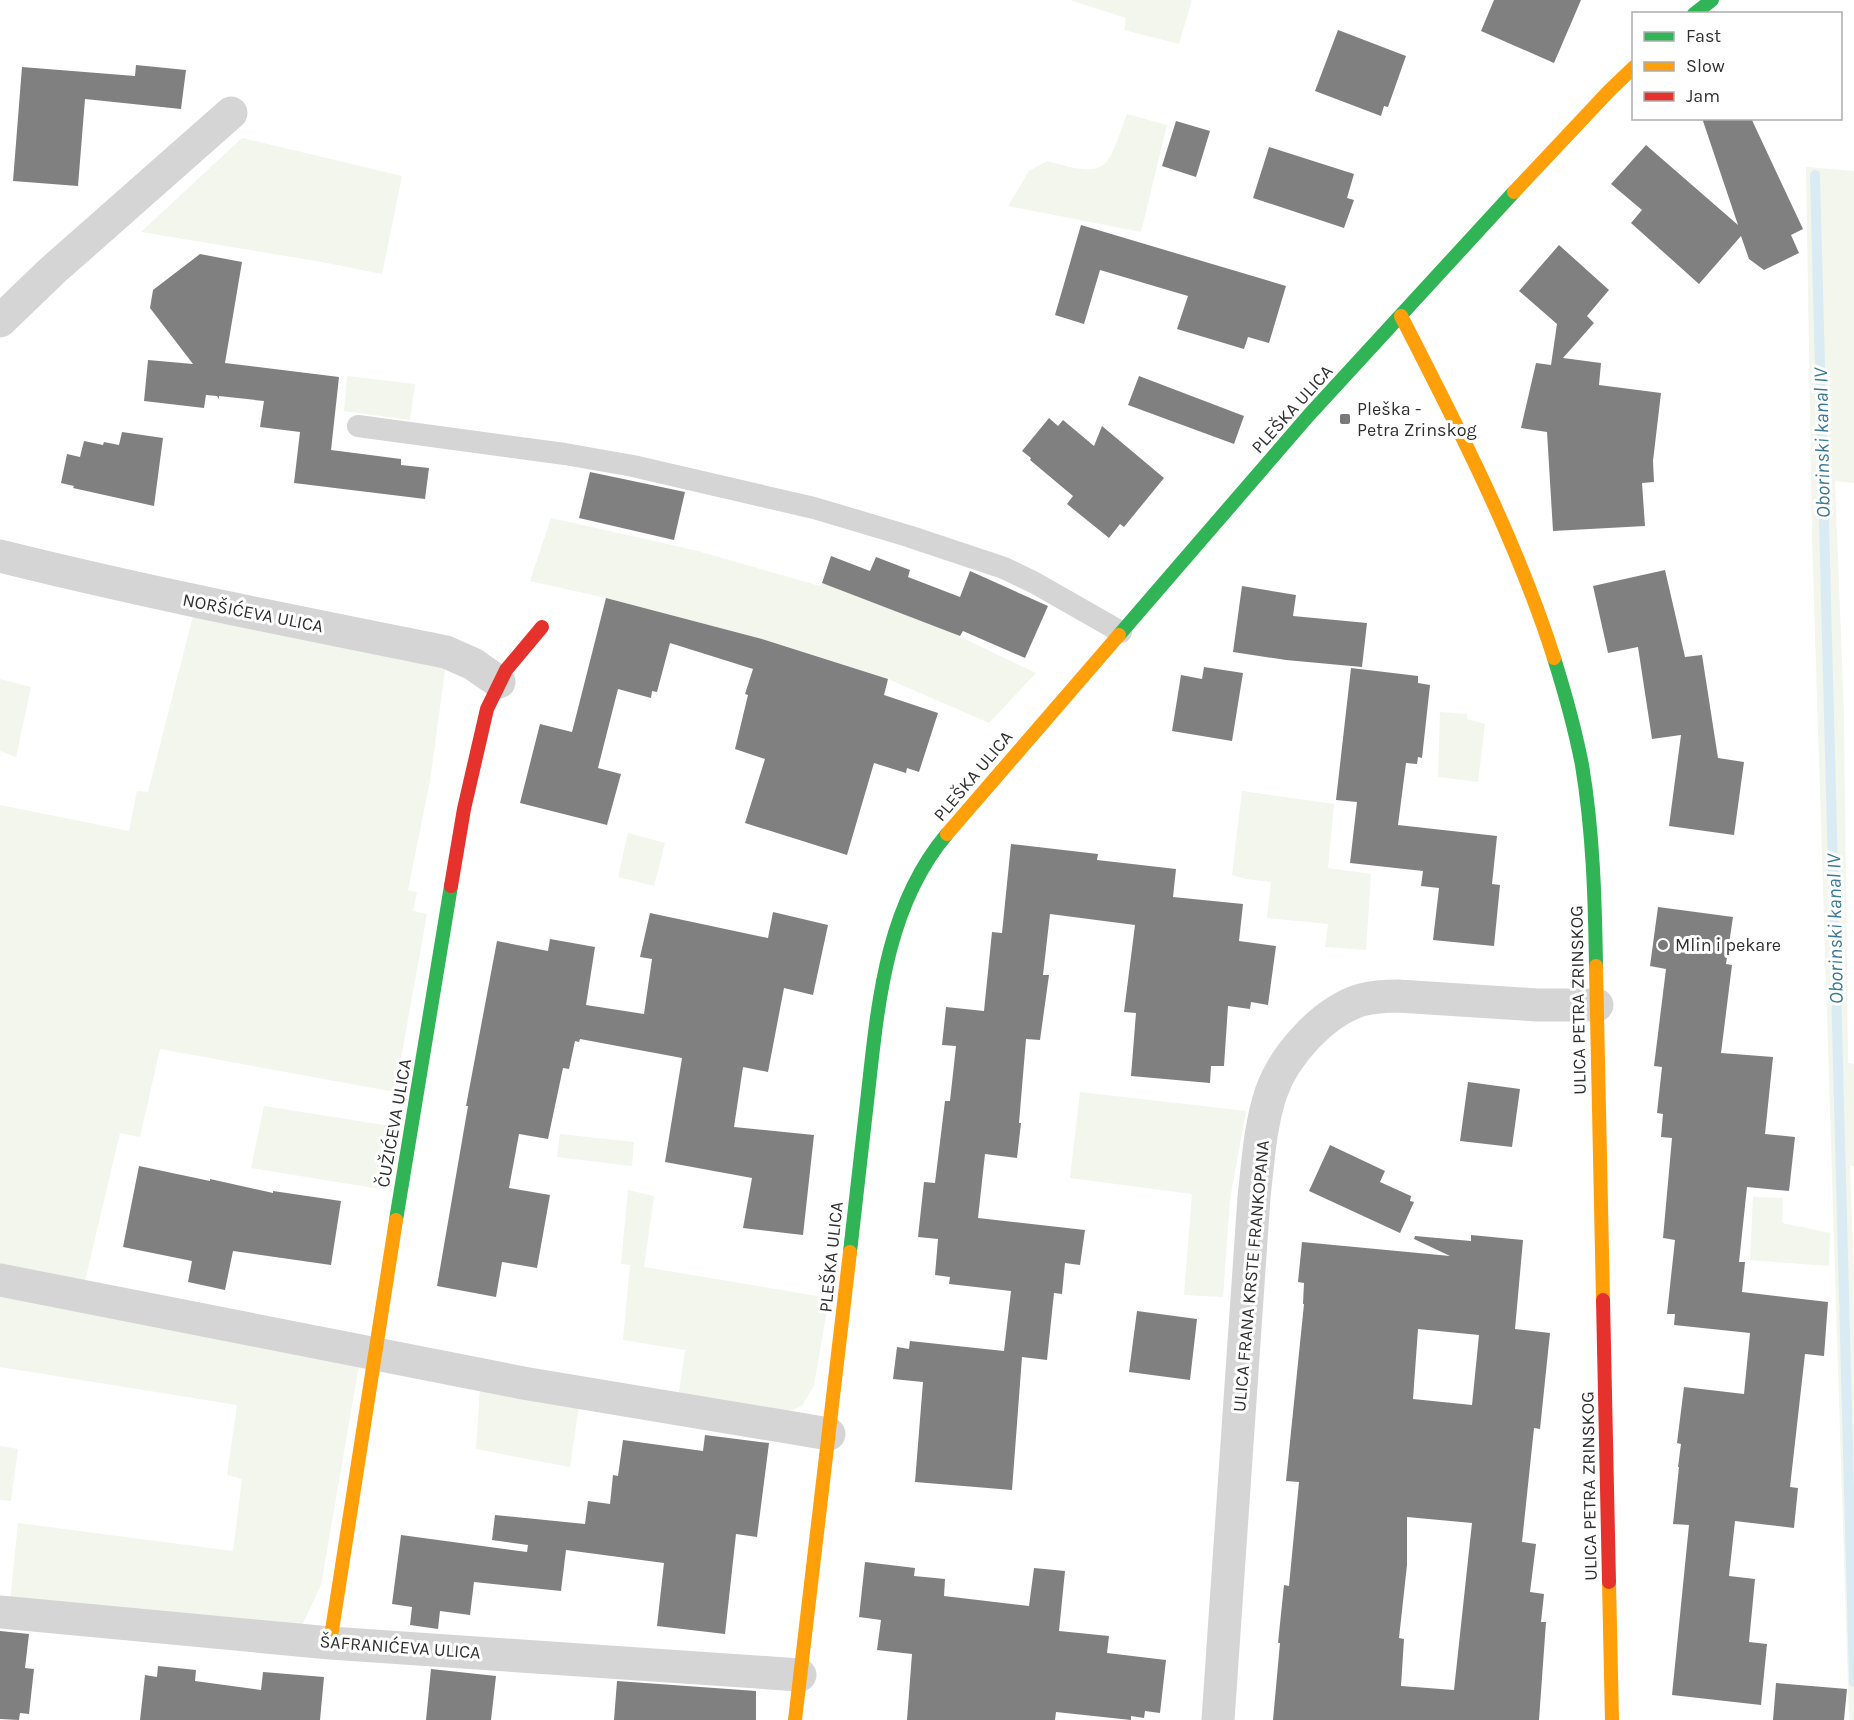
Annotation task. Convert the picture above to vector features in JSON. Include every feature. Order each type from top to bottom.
[{"type":"street","points":[[1697,12],[1712,0]]},
{"type":"street","name":"PLEŠKA ULICA","points":[[795,1720],[876,1018],[897,923],[908,895],[928,859],[1309,415],[1499,208],[1632,69]]},
{"type":"street","points":[[0,321],[52,271],[231,113]]},
{"type":"street","name":"ULICA PETRA ZRINSKOG","points":[[1401,316],[1466,443],[1507,536],[1547,636],[1565,690],[1578,745],[1588,808],[1595,914],[1612,1720]]},
{"type":"street","name":"NORŠIĆEVA ULICA","points":[[0,556],[197,602],[446,652],[473,664],[500,682]]},
{"type":"street","name":"ČUŽIĆEVA ULICA","points":[[330,1643],[374,1354],[464,809],[487,709],[506,670],[542,627]]},
{"type":"street","name":"ULICA FRANA KRSTE FRANKOPANA","points":[[1218,1720],[1254,1197],[1265,1116],[1281,1071],[1296,1049],[1314,1030],[1341,1010],[1360,1001],[1377,997],[1398,996],[1537,1005],[1597,1005]]},
{"type":"street","points":[[0,1280],[522,1383],[829,1434]]},
{"type":"street","name":"ŠAFRANIĆEVA ULICA","points":[[0,1612],[330,1643],[800,1675]]},
{"type":"lane","points":[[358,426],[622,464],[814,508],[1004,568],[1121,632]]},
{"type":"shaded area","points":[[1070,0],[1192,0],[1179,44],[1124,30],[1126,18]]},
{"type":"shaded area","points":[[1127,114],[1167,125],[1141,232],[1008,206],[1029,171],[1047,161],[1083,169],[1094,169],[1103,165],[1114,148]]},
{"type":"shaded area","points":[[242,138],[402,176],[382,274],[141,232]]},
{"type":"shaded area","points":[[1806,167],[1854,171],[1854,483],[1835,481],[1844,714],[1848,1063],[1854,1064],[1854,1166],[1850,1166],[1854,1276],[1854,1720],[1849,1720],[1812,537]]},
{"type":"shaded area","points":[[347,376],[415,384],[410,420],[344,411]]},
{"type":"shaded area","points":[[551,518],[694,550],[820,586],[822,583],[948,631],[1036,673],[989,723],[888,679],[762,639],[606,598],[530,581]]},
{"type":"shaded area","points":[[194,612],[446,663],[430,781],[408,890],[417,892],[413,911],[427,914],[395,1092],[160,1049],[140,1137],[120,1133],[85,1281],[0,1271],[0,805],[129,831],[137,791],[148,792]]},
{"type":"shaded area","points":[[0,679],[31,687],[16,757],[0,751]]},
{"type":"shaded area","points":[[1440,712],[1467,714],[1467,719],[1485,724],[1478,782],[1438,777]]},
{"type":"shaded area","points":[[1242,791],[1334,804],[1328,868],[1371,874],[1366,950],[1325,947],[1328,924],[1267,918],[1271,882],[1232,875]]},
{"type":"shaded area","points":[[628,833],[665,843],[654,886],[618,877]]},
{"type":"shaded area","points":[[1080,1092],[1246,1111],[1230,1199],[1223,1297],[1184,1295],[1192,1194],[1070,1178]]},
{"type":"shaded area","points":[[264,1106],[390,1126],[380,1189],[251,1168]]},
{"type":"shaded area","points":[[560,1134],[634,1142],[632,1166],[557,1157]]},
{"type":"shaded area","points":[[628,1190],[654,1196],[644,1267],[829,1298],[814,1386],[802,1406],[780,1415],[678,1399],[685,1350],[623,1340],[630,1265],[621,1264]]},
{"type":"shaded area","points":[[1753,1197],[1783,1198],[1782,1223],[1830,1233],[1829,1266],[1750,1260]]},
{"type":"shaded area","points":[[0,1290],[359,1366],[321,1585],[300,1630],[10,1601],[18,1523],[233,1551],[242,1479],[227,1475],[237,1405],[0,1367]]},
{"type":"shaded area","points":[[480,1387],[579,1405],[570,1467],[476,1449]]},
{"type":"shaded area","points":[[0,1446],[18,1449],[11,1501],[0,1500]]},
{"type":"building","points":[[1494,0],[1581,0],[1554,63],[1481,31]]},
{"type":"building","points":[[1338,30],[1406,56],[1388,107],[1384,106],[1381,116],[1315,91]]},
{"type":"building","points":[[136,65],[186,70],[181,109],[85,99],[78,186],[13,181],[22,67],[135,76]]},
{"type":"building","points":[[1703,120],[1752,120],[1803,229],[1791,235],[1799,253],[1764,270],[1749,259],[1741,236],[1699,284],[1631,223],[1642,210],[1611,184],[1646,145],[1738,225]]},
{"type":"building","points":[[1176,121],[1210,131],[1196,177],[1162,166]]},
{"type":"building","points":[[1269,147],[1354,174],[1347,198],[1354,200],[1344,228],[1253,198]]},
{"type":"building","points":[[1081,225],[1286,286],[1269,343],[1248,337],[1244,349],[1177,329],[1188,296],[1100,270],[1084,324],[1055,315]]},
{"type":"building","points":[[1559,245],[1609,290],[1587,316],[1594,323],[1563,358],[1601,363],[1599,385],[1661,393],[1653,461],[1654,482],[1642,483],[1645,526],[1553,531],[1547,432],[1521,428],[1536,363],[1551,365],[1557,324],[1519,291]]},
{"type":"building","points":[[200,254],[242,262],[225,363],[339,377],[331,450],[401,459],[401,465],[429,468],[425,499],[294,483],[300,432],[260,427],[264,401],[219,396],[219,399],[217,396],[206,395],[204,408],[144,401],[148,360],[193,364],[150,308],[153,290]]},
{"type":"building","points":[[1139,376],[1244,416],[1234,444],[1128,405]]},
{"type":"building","points":[[1049,418],[1058,426],[1063,420],[1094,446],[1102,426],[1164,478],[1124,527],[1120,524],[1109,538],[1067,504],[1073,496],[1022,451]]},
{"type":"building","points":[[122,432],[163,438],[154,506],[73,488],[74,486],[61,483],[67,454],[80,457],[84,441],[103,445],[104,442],[119,445]]},
{"type":"building","points":[[590,472],[685,492],[674,540],[579,518]]},
{"type":"building","points":[[831,556],[870,571],[876,557],[910,570],[908,577],[960,597],[970,571],[1048,606],[1025,658],[963,631],[960,636],[822,583]]},
{"type":"building","points":[[1665,570],[1685,657],[1702,655],[1718,758],[1744,762],[1734,835],[1669,826],[1681,735],[1652,739],[1638,647],[1608,653],[1593,586]]},
{"type":"building","points":[[1242,586],[1296,595],[1293,616],[1367,623],[1362,667],[1286,660],[1233,652]]},
{"type":"building","points":[[606,598],[762,639],[888,679],[884,695],[938,713],[919,772],[907,768],[906,773],[874,763],[847,855],[745,823],[765,759],[735,749],[748,695],[745,694],[753,669],[670,643],[657,692],[652,691],[651,698],[618,689],[598,768],[621,774],[607,825],[520,803],[540,724],[572,732]]},
{"type":"building","points":[[1204,667],[1243,673],[1232,741],[1172,731],[1181,675],[1202,679]]},
{"type":"building","points":[[1351,668],[1418,676],[1418,683],[1430,685],[1422,758],[1418,757],[1417,764],[1406,763],[1398,825],[1497,836],[1492,884],[1500,885],[1494,946],[1433,940],[1439,888],[1421,886],[1423,871],[1350,863],[1357,802],[1336,800]]},
{"type":"building","points":[[1011,844],[1098,854],[1097,860],[1176,869],[1173,897],[1243,904],[1239,941],[1276,946],[1268,1005],[1251,1002],[1250,1009],[1228,1006],[1224,1066],[1211,1066],[1210,1083],[1131,1076],[1136,1013],[1124,1012],[1135,925],[1050,914],[1043,975],[1049,975],[1040,1040],[1026,1039],[1017,1158],[985,1154],[978,1218],[1085,1230],[1080,1265],[1065,1263],[1062,1294],[1054,1293],[1047,1360],[1022,1357],[1012,1490],[915,1482],[923,1382],[893,1379],[897,1347],[909,1349],[910,1341],[1004,1351],[1011,1291],[949,1284],[950,1277],[935,1275],[938,1239],[918,1237],[924,1182],[935,1183],[945,1101],[950,1101],[956,1046],[942,1045],[946,1007],[984,1011],[992,932],[1002,933]]},
{"type":"building","points":[[1658,907],[1733,917],[1726,964],[1732,965],[1721,1053],[1773,1057],[1765,1134],[1795,1137],[1789,1191],[1747,1187],[1739,1262],[1745,1262],[1742,1292],[1828,1302],[1824,1356],[1805,1354],[1790,1487],[1798,1488],[1794,1528],[1735,1521],[1729,1576],[1755,1579],[1749,1642],[1767,1644],[1761,1705],[1672,1695],[1689,1525],[1673,1524],[1681,1444],[1677,1443],[1684,1387],[1744,1394],[1750,1333],[1674,1325],[1675,1314],[1667,1314],[1675,1240],[1663,1238],[1672,1138],[1661,1137],[1663,1114],[1657,1113],[1662,1067],[1654,1066],[1666,969],[1650,966]]},
{"type":"building","points":[[773,912],[828,925],[813,995],[784,988],[768,1072],[743,1067],[734,1127],[814,1135],[803,1235],[743,1228],[752,1178],[665,1162],[682,1058],[580,1039],[579,1042],[575,1041],[569,1069],[563,1068],[548,1139],[519,1134],[509,1188],[550,1195],[537,1268],[502,1262],[496,1297],[437,1286],[468,1106],[466,1106],[497,941],[548,951],[550,939],[595,947],[586,1005],[644,1014],[652,959],[640,957],[650,913],[768,938]]},
{"type":"building","points":[[1468,1082],[1520,1089],[1512,1147],[1460,1141]]},
{"type":"building","points":[[1330,1145],[1385,1171],[1380,1182],[1411,1196],[1410,1201],[1414,1202],[1400,1233],[1309,1191]]},
{"type":"building","points":[[139,1166],[273,1193],[273,1191],[341,1201],[331,1265],[233,1251],[225,1290],[188,1282],[192,1261],[123,1247]]},
{"type":"building","points":[[1471,1235],[1523,1240],[1515,1329],[1550,1333],[1540,1429],[1534,1428],[1522,1542],[1536,1544],[1530,1592],[1544,1594],[1541,1622],[1546,1622],[1539,1720],[1273,1720],[1284,1585],[1289,1586],[1299,1482],[1286,1481],[1304,1304],[1304,1283],[1298,1282],[1302,1242],[1450,1256],[1414,1239],[1415,1236],[1471,1241]],"holes":[[[1418,1329],[1479,1335],[1472,1405],[1413,1399]],[[1407,1517],[1472,1523],[1454,1690],[1401,1686],[1404,1639],[1399,1638],[1407,1565]]]},
{"type":"building","points":[[1137,1311],[1197,1319],[1190,1380],[1129,1372]]},
{"type":"building","points":[[705,1435],[769,1443],[757,1537],[736,1534],[725,1634],[657,1626],[664,1563],[566,1550],[561,1591],[474,1582],[470,1615],[440,1611],[438,1629],[410,1625],[412,1607],[392,1604],[401,1535],[527,1552],[528,1545],[492,1540],[495,1515],[585,1524],[588,1501],[610,1504],[613,1475],[618,1476],[623,1440],[703,1451]]},
{"type":"building","points":[[865,1562],[915,1568],[914,1576],[945,1579],[944,1596],[1029,1606],[1034,1568],[1065,1571],[1059,1631],[1109,1636],[1107,1653],[1166,1660],[1160,1713],[1145,1711],[1144,1718],[1131,1716],[1131,1720],[1056,1712],[1055,1720],[907,1720],[912,1654],[877,1650],[881,1620],[859,1617]]},
{"type":"building","points":[[0,1631],[29,1634],[25,1668],[34,1669],[29,1714],[20,1713],[19,1720],[0,1719]]},
{"type":"building","points":[[158,1666],[196,1670],[195,1681],[261,1690],[263,1672],[324,1677],[320,1720],[140,1720],[145,1675],[157,1677]]},
{"type":"building","points":[[431,1669],[496,1676],[491,1720],[426,1720]]},
{"type":"building","points":[[617,1681],[756,1691],[756,1720],[614,1720]]},
{"type":"building","points":[[1776,1683],[1847,1689],[1844,1720],[1773,1720]]},
{"type":"waterway","name":"Oborinski kanal IV","points":[[1815,175],[1854,1682]]},
{"type":"traffic: fast","points":[[1697,12],[1712,0]]},
{"type":"traffic: fast","points":[[1119,635],[1309,415],[1514,192]]},
{"type":"traffic: fast","points":[[1554,658],[1576,738],[1586,790],[1593,865],[1596,966]]},
{"type":"traffic: fast","points":[[850,1252],[876,1025],[888,957],[910,892],[927,862],[947,834]]},
{"type":"traffic: fast","points":[[396,1220],[451,886]]},
{"type":"traffic: slow","points":[[1514,192],[1632,69]]},
{"type":"traffic: slow","points":[[1401,316],[1485,484],[1522,570],[1554,658]]},
{"type":"traffic: slow","points":[[947,834],[1119,635]]},
{"type":"traffic: slow","points":[[1596,966],[1603,1300]]},
{"type":"traffic: slow","points":[[330,1643],[396,1220]]},
{"type":"traffic: slow","points":[[795,1720],[850,1252]]},
{"type":"traffic: slow","points":[[1609,1582],[1612,1720]]},
{"type":"traffic: jam","points":[[451,886],[464,809],[487,709],[506,670],[542,627]]},
{"type":"traffic: jam","points":[[1603,1300],[1609,1582]]},
{"type":"place","name":"Pleška - Petra Zrinskog","points":[[1345,419]]},
{"type":"place","name":"Mlin i pekare","points":[[1663,945]]}]
